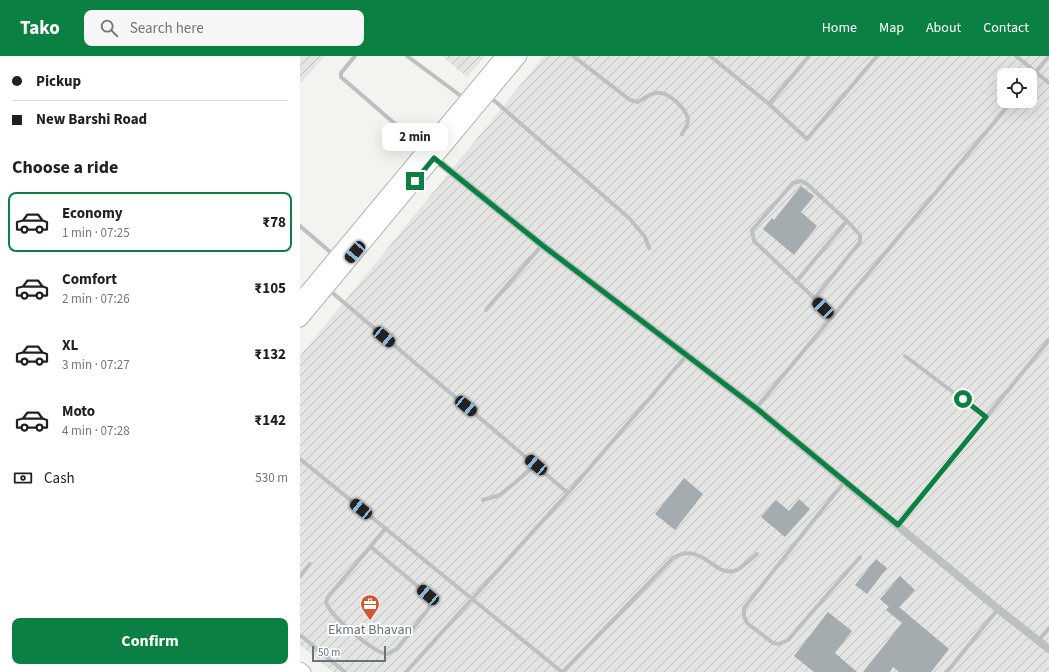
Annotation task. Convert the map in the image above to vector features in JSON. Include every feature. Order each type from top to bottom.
[{"type":"highway","points":[[300,319],[326,288],[430,154],[467,101],[504,56]]},
{"type":"highway","points":[[300,301],[337,257],[430,154],[488,94],[519,56]]},
{"type":"main road","points":[[300,669],[304,672]]},
{"type":"street","points":[[430,154],[542,245],[756,408],[998,609],[1049,649]]},
{"type":"lane","points":[[355,56],[340,73],[342,77],[430,154]]},
{"type":"lane","points":[[407,56],[467,101]]},
{"type":"lane","points":[[572,56],[630,100],[638,102],[654,93],[668,95],[678,103],[688,119],[688,123],[682,134]]},
{"type":"lane","points":[[710,56],[769,104],[807,139],[877,56]]},
{"type":"lane","points":[[769,104],[810,56]]},
{"type":"lane","points":[[1016,56],[1031,68]]},
{"type":"lane","points":[[1037,71],[1049,56]]},
{"type":"lane","points":[[1037,73],[1049,83]]},
{"type":"lane","points":[[488,94],[629,218],[645,237],[649,248]]},
{"type":"lane","points":[[756,408],[1006,108]]},
{"type":"lane","points":[[814,299],[860,242],[860,235],[807,184],[801,181],[793,183],[752,230],[754,242],[796,282],[814,299],[832,316]]},
{"type":"lane","points":[[796,282],[847,221]]},
{"type":"lane","points":[[300,226],[337,257]]},
{"type":"lane","points":[[486,310],[542,245]]},
{"type":"lane","points":[[326,288],[568,493]]},
{"type":"lane","points":[[898,525],[1049,340]]},
{"type":"lane","points":[[406,672],[568,493],[686,356]]},
{"type":"lane","points":[[905,356],[986,417]]},
{"type":"lane","points":[[300,459],[473,598],[562,672],[673,558],[680,554],[689,552],[725,571],[733,571],[757,554]]},
{"type":"lane","points":[[483,500],[500,495],[536,465]]},
{"type":"lane","points":[[845,481],[744,608],[744,616],[747,623],[773,643],[779,644],[788,640],[860,557]]},
{"type":"lane","points":[[371,547],[428,595],[431,603],[429,608],[397,649],[387,654],[376,650],[330,612],[326,602],[328,597],[386,528]]},
{"type":"lane","points":[[300,576],[310,564]]},
{"type":"lane","points":[[947,672],[998,609]]},
{"type":"lane","points":[[1039,640],[1049,628]]},
{"type":"lane","points":[[300,635],[345,672]]},
{"type":"shaded area","points":[[300,56],[325,56],[300,84]]},
{"type":"shaded area","points":[[442,56],[485,56],[467,77]]},
{"type":"shaded area","points":[[544,56],[1049,56],[1049,672],[333,672],[300,645],[300,356]]},
{"type":"building","points":[[801,186],[814,196],[801,212],[817,226],[794,255],[763,229],[772,218],[774,220]]},
{"type":"building","points":[[684,478],[703,494],[675,530],[655,514]]},
{"type":"building","points":[[799,499],[810,509],[785,537],[761,517],[776,500],[789,511]]},
{"type":"building","points":[[876,559],[887,568],[867,594],[855,585]]},
{"type":"building","points":[[900,576],[915,590],[899,607],[949,649],[931,672],[899,672],[893,667],[890,672],[863,672],[902,623],[886,610],[889,607],[880,599]]},
{"type":"building","points":[[828,612],[852,631],[835,653],[857,672],[814,672],[794,656]]},
{"type":"place","name":"Ekmat Bhavan","points":[[370,621]]},
{"type":"route","points":[[415,181],[434,158],[542,245],[756,408],[898,525],[986,417],[963,399]]}]
